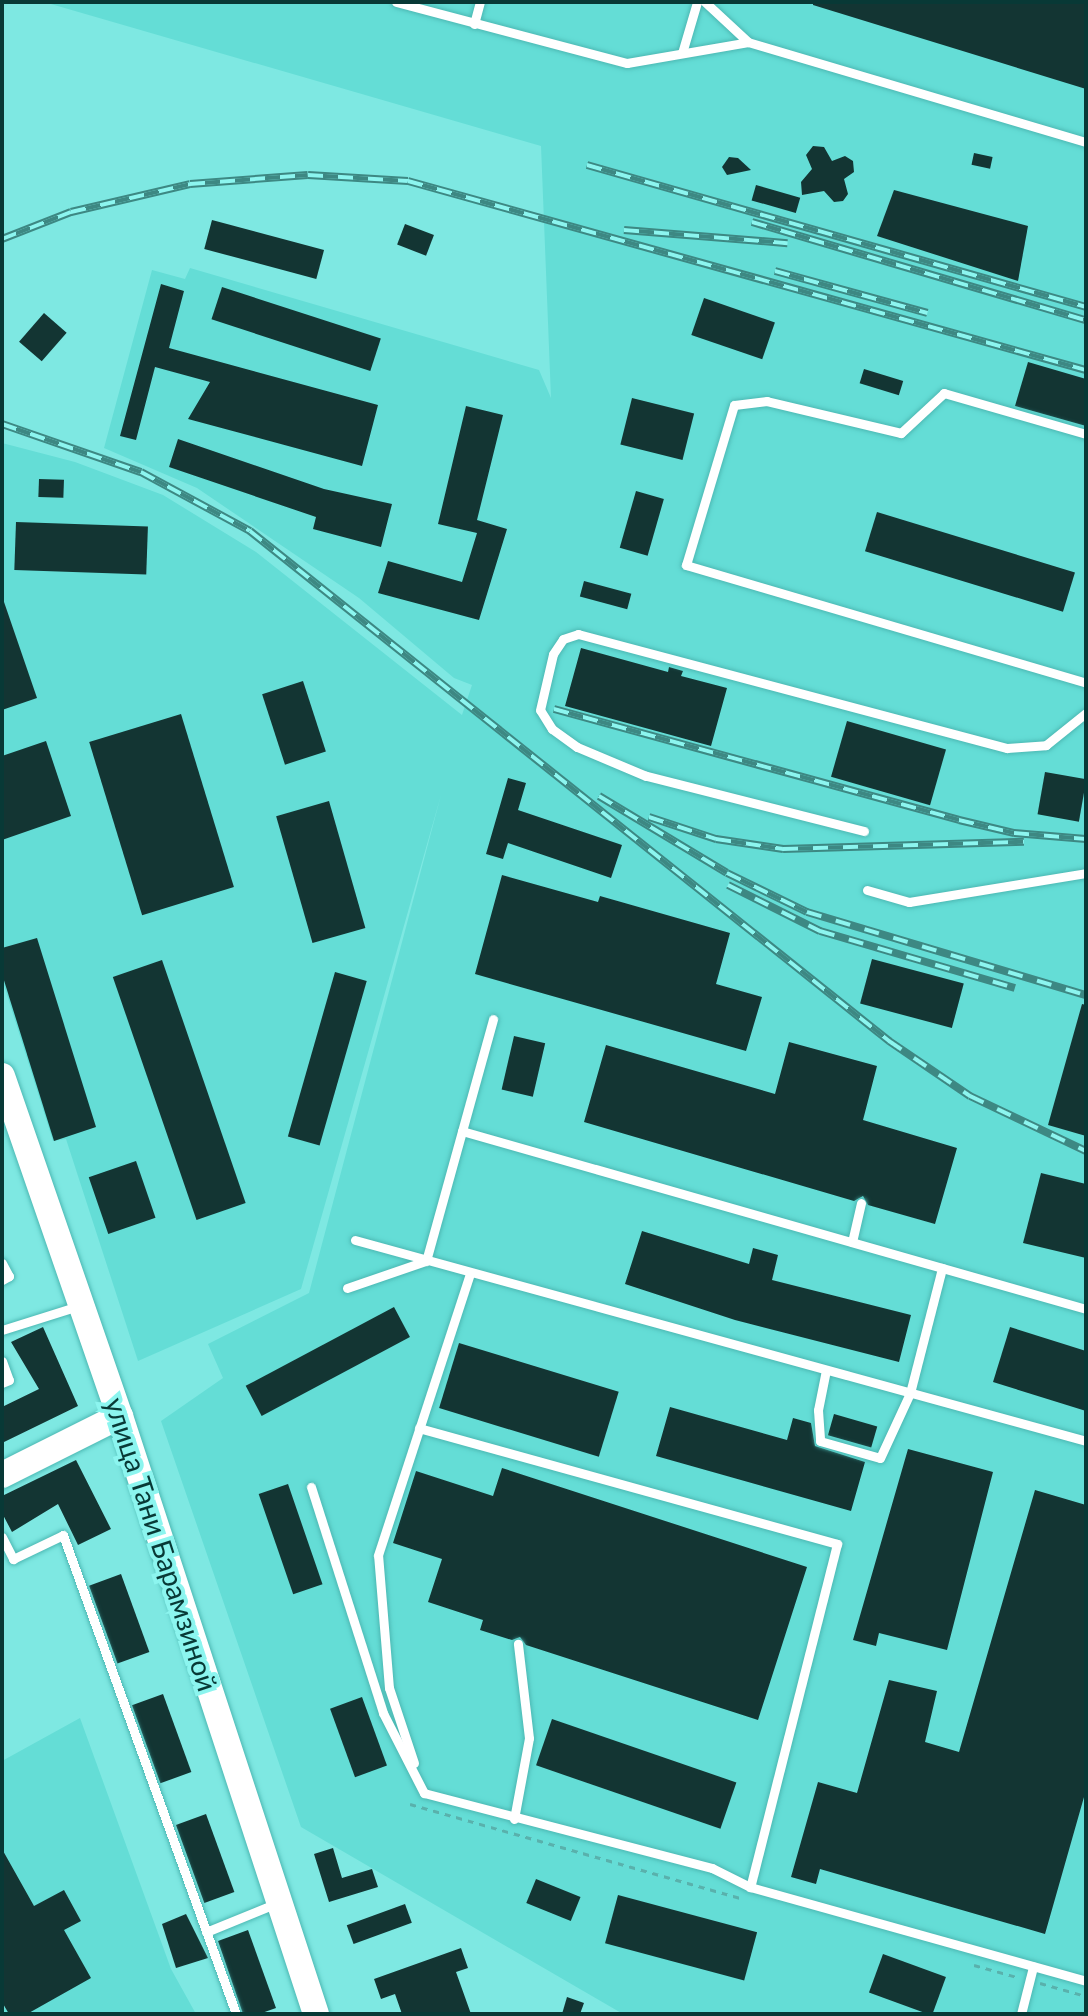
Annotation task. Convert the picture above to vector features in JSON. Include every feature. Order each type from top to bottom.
[{"type":"street","name":"улица Тани Барамзиной","points":[[2,1076],[120,1416],[316,2014]]},
{"type":"street","points":[[2,1475],[120,1416]]},
{"type":"lane","points":[[396,2],[627,63],[748,42],[1086,142]]},
{"type":"lane","points":[[474,24],[480,2]]},
{"type":"lane","points":[[682,53],[697,2]]},
{"type":"lane","points":[[705,2],[748,42]]},
{"type":"lane","points":[[1086,434],[944,393],[901,433],[767,401],[734,405],[686,565],[1086,683]]},
{"type":"lane","points":[[864,831],[646,776],[577,747],[552,729],[540,710],[553,654],[563,639],[578,634],[1007,748],[1046,745],[1086,713]]},
{"type":"lane","points":[[867,890],[909,902],[1086,873]]},
{"type":"lane","points":[[426,1261],[493,1019]]},
{"type":"lane","points":[[462,1131],[1086,1309]]},
{"type":"lane","points":[[852,1242],[861,1203]]},
{"type":"lane","points":[[355,1240],[1086,1441]]},
{"type":"lane","points":[[347,1288],[426,1261]]},
{"type":"lane","points":[[2,1263],[9,1276],[2,1280]]},
{"type":"lane","points":[[826,1370],[818,1410],[820,1441],[880,1458],[910,1393],[942,1268]]},
{"type":"lane","points":[[424,1793],[389,1688],[378,1555],[470,1273]]},
{"type":"lane","points":[[2,1330],[81,1305]]},
{"type":"lane","points":[[2,1361],[9,1380],[2,1383]]},
{"type":"lane","points":[[419,1428],[837,1544],[750,1887]]},
{"type":"lane","points":[[311,1487],[383,1713],[424,1793],[514,1819],[712,1868],[750,1887],[1086,1981]]},
{"type":"lane","points":[[3,1544],[13,1559],[63,1535],[236,2014]]},
{"type":"lane","points":[[514,1819],[529,1738],[518,1644]]},
{"type":"lane","points":[[206,1932],[280,1902]]},
{"type":"lane","points":[[1021,2014],[1033,1967]]},
{"type":"path","points":[[410,1804],[758,1903]]},
{"type":"path","points":[[969,1963],[1086,1996]]},
{"type":"shaded area","points":[[44,2],[1086,2],[1086,2014],[623,2014],[301,1827],[161,1421],[223,1378],[208,1344],[309,1293],[441,795],[301,1289],[138,1361],[66,1139],[53,1141],[2,979],[2,443],[75,462],[163,495],[256,552],[462,715],[472,685],[454,678],[359,598],[197,488],[104,448],[152,270],[185,279],[190,268],[539,370],[551,398],[541,146]]},
{"type":"shaded area","points":[[80,1718],[171,1969],[196,2014],[2,2014],[2,1761]]},
{"type":"building","points":[[813,2],[1086,2],[1086,89],[813,5]]},
{"type":"building","points":[[813,146],[824,147],[832,161],[845,156],[853,161],[854,172],[844,179],[848,194],[843,201],[834,202],[824,191],[802,195],[801,182],[812,169],[806,155]]},
{"type":"building","points":[[974,153],[993,157],[990,169],[972,165]]},
{"type":"building","points":[[729,157],[738,158],[751,170],[727,175],[722,167]]},
{"type":"building","points":[[756,185],[800,198],[796,213],[752,200]]},
{"type":"building","points":[[894,190],[1028,226],[1018,281],[877,236]]},
{"type":"building","points":[[212,220],[324,250],[316,279],[204,249]]},
{"type":"building","points":[[405,224],[434,235],[426,256],[397,245]]},
{"type":"building","points":[[161,284],[184,291],[169,348],[378,405],[362,466],[188,419],[210,382],[155,367],[136,440],[120,436]]},
{"type":"building","points":[[222,287],[381,339],[370,371],[211,319]]},
{"type":"building","points":[[704,298],[775,322],[762,359],[691,335]]},
{"type":"building","points":[[44,313],[67,333],[42,361],[19,342]]},
{"type":"building","points":[[1028,362],[1086,379],[1086,426],[1015,406]]},
{"type":"building","points":[[864,369],[903,381],[899,395],[860,383]]},
{"type":"building","points":[[632,398],[694,413],[682,460],[620,445]]},
{"type":"building","points":[[466,406],[503,415],[477,520],[507,529],[479,620],[378,593],[388,561],[462,582],[477,533],[438,524]]},
{"type":"building","points":[[178,439],[324,489],[392,504],[381,547],[313,529],[316,517],[169,467]]},
{"type":"building","points":[[39,479],[64,480],[63,498],[38,497]]},
{"type":"building","points":[[636,491],[664,499],[648,556],[620,548]]},
{"type":"building","points":[[877,512],[1075,573],[1063,612],[865,551]]},
{"type":"building","points":[[16,522],[148,527],[146,575],[14,570]]},
{"type":"building","points":[[584,581],[631,594],[627,609],[580,596]]},
{"type":"building","points":[[2,603],[37,698],[2,710]]},
{"type":"building","points":[[581,648],[668,672],[669,667],[683,671],[681,676],[727,688],[711,746],[565,706]]},
{"type":"building","points":[[303,681],[326,751],[285,765],[262,694]]},
{"type":"building","points":[[181,714],[234,887],[142,915],[89,742]]},
{"type":"building","points":[[847,721],[946,749],[930,805],[831,777]]},
{"type":"building","points":[[46,741],[71,816],[2,840],[2,756]]},
{"type":"building","points":[[1045,772],[1086,779],[1079,822],[1038,814]]},
{"type":"building","points":[[508,778],[526,783],[518,810],[622,845],[611,878],[508,843],[503,859],[486,854]]},
{"type":"building","points":[[329,801],[365,928],[313,943],[276,816]]},
{"type":"building","points":[[502,875],[598,902],[600,896],[730,933],[716,984],[762,997],[746,1051],[475,974]]},
{"type":"building","points":[[37,938],[96,1127],[54,1141],[2,974],[2,948]]},
{"type":"building","points":[[872,959],[964,984],[952,1028],[860,1003]]},
{"type":"building","points":[[162,960],[246,1203],[197,1220],[113,977]]},
{"type":"building","points":[[335,972],[367,981],[320,1145],[288,1136]]},
{"type":"building","points":[[1082,1004],[1086,1005],[1086,1136],[1048,1125]]},
{"type":"building","points":[[514,1036],[545,1043],[533,1097],[502,1090]]},
{"type":"building","points":[[789,1042],[877,1066],[863,1120],[957,1148],[935,1224],[868,1205],[863,1196],[854,1201],[584,1122],[606,1045],[775,1094]]},
{"type":"building","points":[[136,1161],[156,1218],[108,1234],[89,1177]]},
{"type":"building","points":[[1041,1173],[1086,1184],[1086,1258],[1023,1243]]},
{"type":"building","points":[[642,1231],[749,1264],[753,1248],[778,1255],[772,1280],[911,1315],[899,1362],[735,1320],[625,1284]]},
{"type":"building","points":[[394,1307],[410,1337],[262,1416],[246,1386]]},
{"type":"building","points":[[43,1327],[78,1406],[2,1443],[2,1407],[39,1389],[11,1342]]},
{"type":"building","points":[[1010,1327],[1086,1351],[1086,1411],[993,1382]]},
{"type":"building","points":[[459,1343],[619,1392],[599,1457],[439,1408]]},
{"type":"building","points":[[670,1407],[787,1440],[793,1418],[811,1423],[815,1446],[865,1462],[851,1511],[656,1456]]},
{"type":"building","points":[[834,1414],[877,1426],[871,1448],[828,1435]]},
{"type":"building","points":[[908,1449],[993,1472],[947,1650],[879,1633],[876,1646],[853,1640]]},
{"type":"building","points":[[76,1460],[111,1529],[78,1545],[58,1504],[12,1532],[2,1513],[2,1496]]},
{"type":"building","points":[[502,1468],[807,1567],[758,1720],[526,1645],[520,1637],[512,1640],[480,1630],[483,1620],[428,1602],[442,1559],[393,1543],[416,1471],[493,1496]]},
{"type":"building","points":[[288,1484],[323,1584],[293,1594],[259,1494]]},
{"type":"building","points":[[1035,1490],[1086,1505],[1086,1790],[1045,1934],[820,1869],[816,1884],[791,1877],[818,1782],[857,1793],[889,1680],[937,1691],[925,1742],[959,1752]]},
{"type":"building","points":[[121,1574],[149,1652],[117,1664],[89,1586]]},
{"type":"building","points":[[163,1694],[191,1772],[160,1783],[132,1705]]},
{"type":"building","points":[[362,1697],[387,1766],[355,1777],[330,1709]]},
{"type":"building","points":[[552,1719],[736,1782],[720,1829],[536,1765]]},
{"type":"building","points":[[206,1814],[234,1892],[204,1903],[176,1825]]},
{"type":"building","points":[[333,1848],[342,1878],[372,1869],[378,1887],[329,1902],[314,1854]]},
{"type":"building","points":[[2,1849],[34,1906],[64,1890],[81,1921],[64,1930],[91,1978],[27,2014],[9,2014],[2,2002]]},
{"type":"building","points":[[536,1879],[581,1897],[571,1921],[526,1903]]},
{"type":"building","points":[[618,1895],[757,1932],[744,1981],[605,1943]]},
{"type":"building","points":[[405,1904],[412,1923],[354,1944],[347,1925]]},
{"type":"building","points":[[186,1914],[208,1958],[176,1968],[162,1924]]},
{"type":"building","points":[[248,1930],[276,2008],[259,2014],[243,2014],[218,1941]]},
{"type":"building","points":[[461,1948],[468,1968],[456,1972],[471,2014],[402,2014],[395,1994],[381,1999],[374,1979]]},
{"type":"building","points":[[883,1954],[946,1977],[932,2014],[869,1993]]},
{"type":"building","points":[[567,1997],[584,2003],[580,2014],[562,2014]]},
{"type":"railway","points":[[587,165],[1086,307]]},
{"type":"railway","points":[[2,239],[71,212],[190,184],[308,175],[408,181],[1086,370]]},
{"type":"railway","points":[[752,222],[1086,320]]},
{"type":"railway","points":[[624,230],[787,243]]},
{"type":"railway","points":[[775,271],[927,313]]},
{"type":"railway","points":[[2,424],[141,472],[250,531],[889,1041],[970,1096],[1086,1151]]},
{"type":"railway","points":[[554,709],[959,820],[1014,833],[1086,839]]},
{"type":"railway","points":[[599,796],[727,873],[807,912],[1086,995]]},
{"type":"railway","points":[[649,817],[716,839],[783,849],[1024,842]]},
{"type":"railway","points":[[728,885],[820,931],[1015,988]]}]
